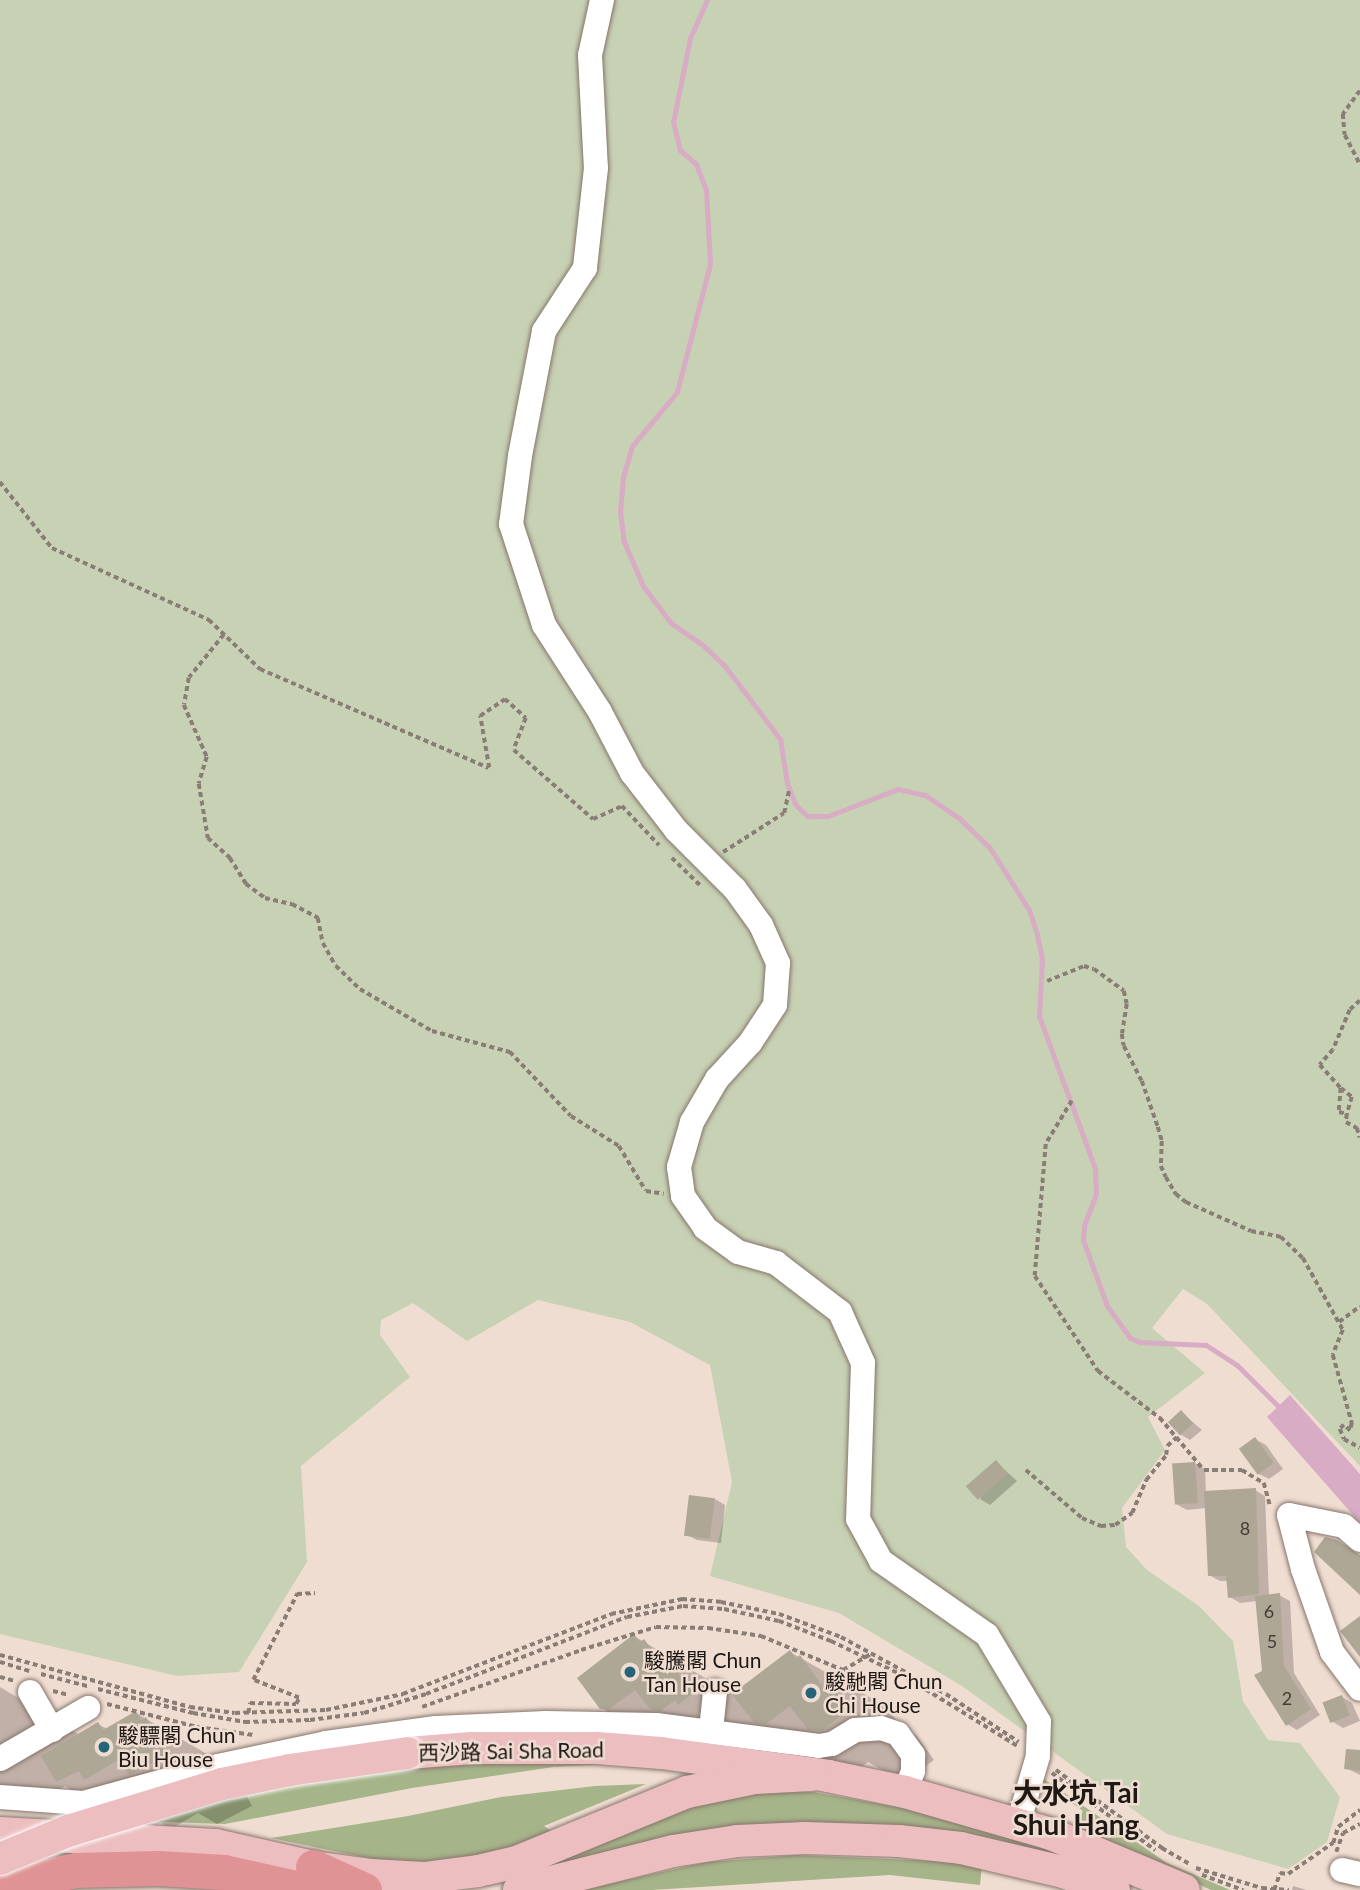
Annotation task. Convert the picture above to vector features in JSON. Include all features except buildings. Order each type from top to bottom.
[{"type":"highway","points":[[0,1886],[76,1870],[158,1868],[309,1878],[364,1890]]},
{"type":"main road","name":"西沙路 Sai Sha Road","points":[[0,1859],[68,1831],[232,1782],[290,1770],[472,1748],[597,1748],[661,1753],[811,1774],[905,1792],[1018,1824],[1095,1850],[1184,1890]]},
{"type":"main road","points":[[0,1833],[216,1845],[309,1878],[424,1878],[478,1871],[539,1855],[658,1801],[687,1792],[755,1778],[811,1774]]},
{"type":"main road","points":[[528,1887],[673,1851],[778,1839],[913,1842],[995,1855],[1061,1881],[1114,1890]]},
{"type":"street","points":[[602,0],[590,55],[596,168],[585,268],[544,331],[520,456],[511,524],[544,625],[600,712],[632,773],[676,830],[735,889],[761,925],[778,963],[775,1005],[751,1043],[717,1079],[692,1122],[679,1167],[683,1196],[705,1228],[737,1252],[776,1263],[840,1312],[863,1363],[858,1519],[881,1561],[987,1635],[1039,1722],[1038,1756],[1018,1824]]},
{"type":"street","points":[[1280,1512],[1344,1527],[1360,1541]]},
{"type":"street","points":[[1280,1512],[1332,1652],[1360,1689]]},
{"type":"street","points":[[35,1688],[52,1730]]},
{"type":"street","points":[[711,1730],[715,1691]]},
{"type":"street","points":[[0,1759],[52,1730],[87,1702]]},
{"type":"street","points":[[0,1797],[83,1803],[272,1753],[436,1728],[601,1723],[711,1730],[819,1746],[832,1744],[863,1727],[891,1731],[905,1740],[913,1755],[913,1771],[905,1792]]},
{"type":"path","points":[[1360,91],[1343,114],[1345,135],[1360,165]]},
{"type":"path","points":[[0,482],[52,548],[209,620],[260,669],[489,768],[480,716],[505,699],[526,718],[514,750],[593,819],[622,806],[660,845]]},
{"type":"path","points":[[224,635],[189,678],[184,705],[207,757],[199,784],[208,838],[230,858],[246,884],[265,898],[292,904],[318,918],[323,943],[329,955],[360,989],[432,1031],[510,1052],[571,1116],[619,1146],[646,1191],[683,1196]]},
{"type":"path","points":[[715,857],[784,813],[789,789]]},
{"type":"path","points":[[669,855],[698,885],[735,889]]},
{"type":"path","points":[[1047,981],[1084,966],[1124,991],[1127,1004],[1122,1034],[1124,1046],[1142,1081],[1162,1141],[1161,1166],[1176,1194],[1203,1210],[1251,1231],[1280,1237],[1303,1258],[1343,1330],[1333,1355],[1352,1423],[1350,1431],[1344,1425],[1340,1429],[1344,1439],[1360,1448]]},
{"type":"path","points":[[1360,1001],[1350,1010],[1333,1050],[1321,1065],[1352,1097],[1346,1122],[1357,1128],[1360,1138]]},
{"type":"path","points":[[1341,1088],[1339,1112],[1347,1114]]},
{"type":"path","points":[[1072,1101],[1046,1144],[1035,1276],[1098,1370],[1160,1418],[1204,1470],[1242,1470],[1264,1483],[1280,1512]]},
{"type":"path","points":[[1339,1322],[1360,1307]]},
{"type":"path","points":[[1026,1470],[1082,1518],[1101,1526],[1115,1525],[1132,1513],[1146,1480],[1166,1455],[1167,1446],[1177,1437]]},
{"type":"path","points":[[248,1713],[250,1703],[296,1704],[299,1698],[253,1681],[297,1594],[315,1593]]},
{"type":"path","points":[[0,1655],[190,1707],[248,1713],[326,1710],[390,1698],[611,1614],[682,1599],[721,1602],[779,1614],[841,1637],[946,1694],[1038,1756],[1162,1848],[1195,1867],[1262,1888],[1289,1890]]},
{"type":"path","points":[[416,1709],[581,1650],[656,1628],[708,1628],[761,1636],[843,1670],[871,1654]]},
{"type":"path","points":[[0,1677],[87,1702],[197,1727],[263,1735]]},
{"type":"path","points":[[1275,1888],[1280,1873],[1287,1874],[1332,1843],[1338,1827],[1360,1810]]},
{"type":"green space","points":[[0,0],[1360,0],[1360,1466],[1207,1304],[1183,1289],[1152,1328],[1205,1373],[1148,1417],[1165,1450],[1122,1508],[1126,1547],[1147,1570],[1199,1606],[1233,1641],[1243,1701],[1268,1740],[1300,1743],[1340,1797],[1327,1842],[1288,1869],[1167,1834],[962,1686],[839,1613],[710,1576],[732,1482],[710,1365],[630,1322],[538,1300],[467,1341],[413,1303],[381,1320],[380,1335],[410,1377],[301,1466],[307,1562],[239,1672],[177,1676],[0,1634]]},
{"type":"green space","points":[[555,1759],[649,1762],[553,1767],[412,1788],[225,1824],[135,1821],[267,1789],[411,1768]]},
{"type":"green space","points":[[1038,1775],[1167,1863],[1230,1890],[1211,1890],[1073,1828],[1083,1811],[1036,1777]]},
{"type":"green space","points":[[646,1784],[544,1826],[556,1834],[480,1858],[402,1865],[271,1838],[408,1816],[501,1797],[595,1786]]},
{"type":"green space","points":[[779,1790],[813,1792],[953,1817],[1061,1851],[1060,1856],[952,1834],[526,1876],[487,1886],[466,1884],[666,1808]]},
{"type":"green space","points":[[797,1855],[982,1863],[980,1885],[890,1875],[652,1890],[581,1890],[707,1862]]},
{"type":"shaded area","points":[[1290,1395],[1360,1474],[1360,1523],[1267,1417]]},
{"type":"waterway","points":[[707,0],[690,38],[673,122],[680,150],[696,164],[706,190],[710,264],[677,392],[632,446],[623,477],[620,511],[624,542],[643,586],[671,623],[704,646],[724,665],[780,739],[787,783],[795,804],[807,816],[828,816],[898,789],[925,795],[959,818],[990,848],[1029,910],[1037,935],[1042,959],[1039,1016],[1095,1168],[1096,1194],[1084,1226],[1083,1240],[1107,1306],[1130,1338],[1140,1342],[1206,1345],[1237,1365],[1283,1411]]},
{"type":"place","name":"駿騰閣 Chun Tan House","points":[[630,1672]]},
{"type":"place","name":"駿馳閣 Chun Chi House","points":[[811,1693]]},
{"type":"place","name":"駿驃閣 Chun Biu House","points":[[104,1747]]},
{"type":"district","name":"大水坑 Tai Shui Hang","points":[[1076,1808]]}]
